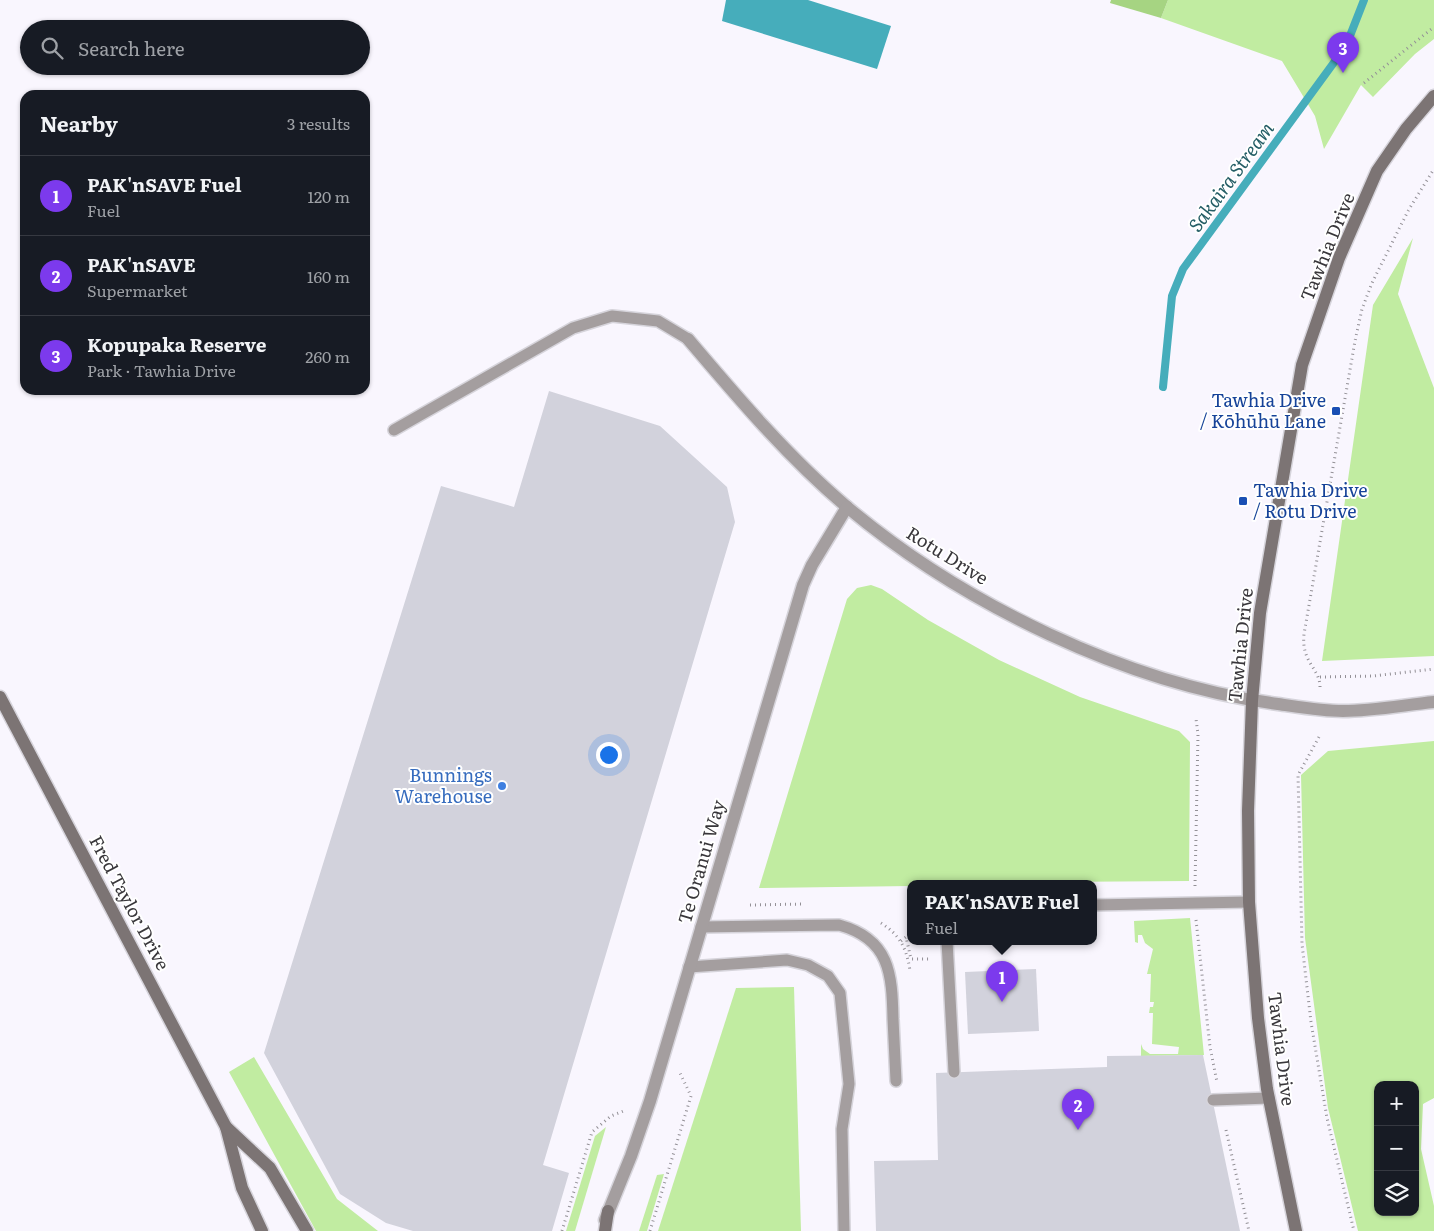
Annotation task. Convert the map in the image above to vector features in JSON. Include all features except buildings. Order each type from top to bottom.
[{"type":"street","name":"Tawhia Drive","points":[[1296,1231],[1269,1098],[1258,1018],[1249,902],[1248,812],[1252,701],[1260,613],[1302,365],[1339,258],[1377,172],[1406,129],[1434,96]]},
{"type":"street","name":"Rotu Drive","points":[[688,339],[751,414],[820,484],[847,507],[877,531],[963,588],[1056,637],[1193,689],[1252,701],[1319,710],[1346,711],[1434,702]]},
{"type":"street","name":"Te Oranui Way","points":[[600,1231],[650,1101],[803,586],[812,565],[847,507]]},
{"type":"street","name":"Fred Taylor Drive","points":[[0,697],[226,1127],[242,1188],[262,1231]]},
{"type":"street","name":"Fred Taylor Drive","points":[[226,1127],[270,1168],[307,1231]]},
{"type":"street","points":[[605,1231],[608,1211]]},
{"type":"lane","points":[[394,430],[572,328],[612,316],[658,321],[688,339]]},
{"type":"lane","points":[[1097,905],[1249,902]]},
{"type":"lane","points":[[701,927],[839,925],[856,930],[878,948],[892,980],[896,1081]]},
{"type":"lane","points":[[947,945],[954,1072]]},
{"type":"lane","points":[[689,967],[787,960],[808,965],[828,976],[840,993],[849,1084],[842,1129],[844,1231]]},
{"type":"lane","points":[[1213,1100],[1269,1098]]},
{"type":"path","points":[[1364,83],[1434,27]]},
{"type":"path","points":[[1320,687],[1320,677],[1306,657],[1304,634],[1355,341],[1372,283],[1408,211],[1434,169]]},
{"type":"path","points":[[1320,677],[1373,676],[1434,670]]},
{"type":"path","points":[[1195,889],[1198,734],[1196,719]]},
{"type":"path","points":[[1319,737],[1302,764],[1298,775],[1302,944],[1311,1022],[1327,1118],[1354,1231]]},
{"type":"path","points":[[1196,919],[1210,1047],[1217,1084]]},
{"type":"path","points":[[901,941],[906,937],[907,940]]},
{"type":"path","points":[[909,945],[911,959]]},
{"type":"path","points":[[650,1231],[691,1096]]},
{"type":"path","points":[[562,1231],[592,1132],[611,1116],[650,1101]]},
{"type":"path","points":[[1226,1130],[1249,1231]]},
{"type":"green space","points":[[1111,0],[1168,0],[1161,18],[1110,3]]},
{"type":"green space","points":[[1168,0],[1434,0],[1434,39],[1415,54],[1373,97],[1361,85],[1324,149],[1315,116],[1282,61],[1161,18]]},
{"type":"green space","points":[[1413,238],[1398,294],[1434,388],[1434,656],[1322,661],[1373,305]]},
{"type":"green space","points":[[871,585],[882,589],[928,620],[999,660],[1080,697],[1179,731],[1190,742],[1189,881],[907,880],[907,886],[759,888],[847,599],[857,588]]},
{"type":"green space","points":[[1434,741],[1434,1098],[1423,1104],[1421,1149],[1434,1206],[1434,1231],[1358,1231],[1328,1108],[1305,938],[1301,775],[1328,751]]},
{"type":"green space","points":[[1190,918],[1204,1055],[1141,1056],[1141,1044],[1143,1049],[1150,1054],[1178,1054],[1179,1047],[1152,1044],[1153,1013],[1149,1013],[1150,1007],[1153,1007],[1154,1002],[1150,1002],[1151,974],[1147,974],[1153,949],[1145,943],[1142,935],[1138,935],[1138,943],[1135,942],[1134,921]]},
{"type":"green space","points":[[794,987],[801,1231],[658,1231],[736,988]]},
{"type":"green space","points":[[254,1057],[337,1199],[378,1231],[316,1231],[229,1072]]},
{"type":"green space","points":[[606,1127],[575,1231],[566,1231],[595,1136]]},
{"type":"green space","points":[[664,1174],[647,1231],[639,1231],[657,1175]]},
{"type":"water","points":[[726,0],[808,0],[891,26],[877,69],[722,21]]},
{"type":"waterway","name":"Sakaira Stream","points":[[1163,387],[1172,296],[1183,269],[1346,46],[1364,0]]},
{"type":"place","name":"Kopupaka Reserve","points":[[1343,73]]},
{"type":"place","name":"Tawhia Drive / Kōhūhū Lane","points":[[1336,411]]},
{"type":"place","name":"Tawhia Drive / Rotu Drive","points":[[1243,501]]},
{"type":"place","name":"Bunnings Warehouse","points":[[502,786]]},
{"type":"place","name":"PAK'nSAVE Fuel","points":[[1002,1002]]},
{"type":"place","name":"PAK'nSAVE","points":[[1078,1130]]}]
